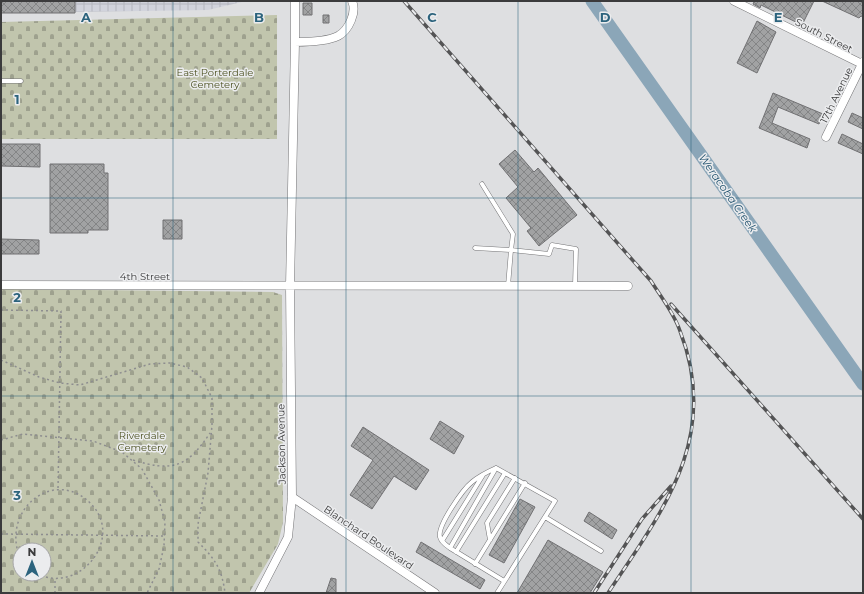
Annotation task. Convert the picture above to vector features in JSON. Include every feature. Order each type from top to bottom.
[{"type":"street","name":"Jackson Avenue","points":[[259,593],[288,537],[292,497],[290,286],[295,1]]},
{"type":"street","points":[[295,42],[308,42],[338,36],[350,23],[355,7],[352,1]]},
{"type":"street","name":"South Street","points":[[734,1],[862,63]]},
{"type":"street","name":"17th Avenue","points":[[826,137],[862,63]]},
{"type":"street","name":"4th Street","points":[[1,285],[628,286]]},
{"type":"street","name":"Blanchard Boulevard","points":[[292,497],[435,593]]},
{"type":"lane","points":[[1,81],[21,81]]},
{"type":"lane","points":[[482,184],[513,234],[508,286]]},
{"type":"lane","points":[[475,248],[548,254],[552,245],[576,249],[575,286]]},
{"type":"lane","points":[[496,468],[525,483],[554,501],[497,593]]},
{"type":"lane","points":[[496,468],[484,473],[471,482],[462,493],[441,526],[439,535],[442,541],[450,548],[504,581]]},
{"type":"lane","points":[[450,548],[496,468]]},
{"type":"lane","points":[[442,541],[484,473]]},
{"type":"lane","points":[[456,552],[505,473]]},
{"type":"lane","points":[[490,540],[487,523],[515,478]]},
{"type":"lane","points":[[475,564],[525,483]]},
{"type":"lane","points":[[545,516],[601,551]]},
{"type":"path","points":[[1,310],[61,311],[58,490]]},
{"type":"path","points":[[1,360],[39,377],[60,383],[80,385],[150,364],[170,363],[187,367],[202,378],[212,398],[208,473],[198,524],[198,542],[214,558],[224,581],[225,593]]},
{"type":"path","points":[[131,459],[156,467],[171,466],[188,460],[201,447],[211,432]]},
{"type":"path","points":[[1,440],[23,434],[94,441],[122,452],[142,469],[159,500],[165,522],[165,536],[160,569],[147,593]]},
{"type":"path","points":[[14,542],[17,516],[25,504],[38,495],[52,490],[68,491],[82,496],[93,506],[101,520],[103,535],[100,550],[93,563],[82,572],[69,578],[52,578]]},
{"type":"path","points":[[1,534],[165,536]]},
{"type":"path","points":[[55,579],[55,593]]},
{"type":"shaded area","points":[[1,1],[246,1],[208,10],[1,13]]},
{"type":"green space","name":"East Porterdale Cemetery","points":[[277,15],[277,139],[1,139],[1,22]]},
{"type":"green space","name":"Riverdale Cemetery","points":[[1,289],[273,292],[282,295],[283,522],[278,544],[249,593],[1,593]]},
{"type":"building","points":[[1,1],[75,1],[75,13],[1,13]]},
{"type":"building","points":[[752,1],[814,1],[802,25],[761,5],[760,8],[753,4],[754,2]]},
{"type":"building","points":[[822,1],[863,1],[863,17],[861,16],[859,18]]},
{"type":"building","points":[[303,3],[312,3],[312,15],[303,15]]},
{"type":"building","points":[[323,15],[329,15],[329,23],[323,23]]},
{"type":"building","points":[[757,21],[776,32],[757,73],[737,63]]},
{"type":"building","points":[[773,93],[823,114],[819,124],[778,107],[772,123],[810,139],[807,148],[759,128]]},
{"type":"building","points":[[852,113],[863,118],[863,129],[848,122]]},
{"type":"building","points":[[842,134],[863,144],[863,154],[838,143]]},
{"type":"building","points":[[1,144],[40,144],[40,167],[1,166]]},
{"type":"building","points":[[515,150],[534,172],[538,168],[577,215],[539,246],[527,231],[531,228],[506,198],[518,187],[499,164]]},
{"type":"building","points":[[50,164],[104,164],[104,173],[108,173],[108,230],[88,230],[88,233],[50,233]]},
{"type":"building","points":[[163,220],[182,220],[182,239],[163,239]]},
{"type":"building","points":[[1,239],[39,240],[39,254],[1,254]]},
{"type":"building","points":[[440,421],[464,436],[454,454],[430,439]]},
{"type":"building","points":[[363,427],[429,470],[416,490],[394,476],[372,509],[350,495],[373,460],[351,446]]},
{"type":"building","points":[[520,499],[535,507],[504,563],[489,555]]},
{"type":"building","points":[[589,512],[617,530],[612,539],[584,521]]},
{"type":"building","points":[[548,540],[603,572],[590,593],[517,593]]},
{"type":"building","points":[[421,542],[485,580],[480,589],[416,552]]},
{"type":"building","points":[[331,578],[336,579],[336,593],[326,593]]},
{"type":"waterway","name":"Weracoba Creek","points":[[592,1],[863,384]]},
{"type":"railway","points":[[404,1],[651,281],[671,311],[680,331],[691,369],[694,404],[690,438],[680,470],[666,501],[649,531],[608,593]]},
{"type":"railway","points":[[671,304],[863,519]]},
{"type":"railway","points":[[594,593],[642,519],[671,486]]}]
